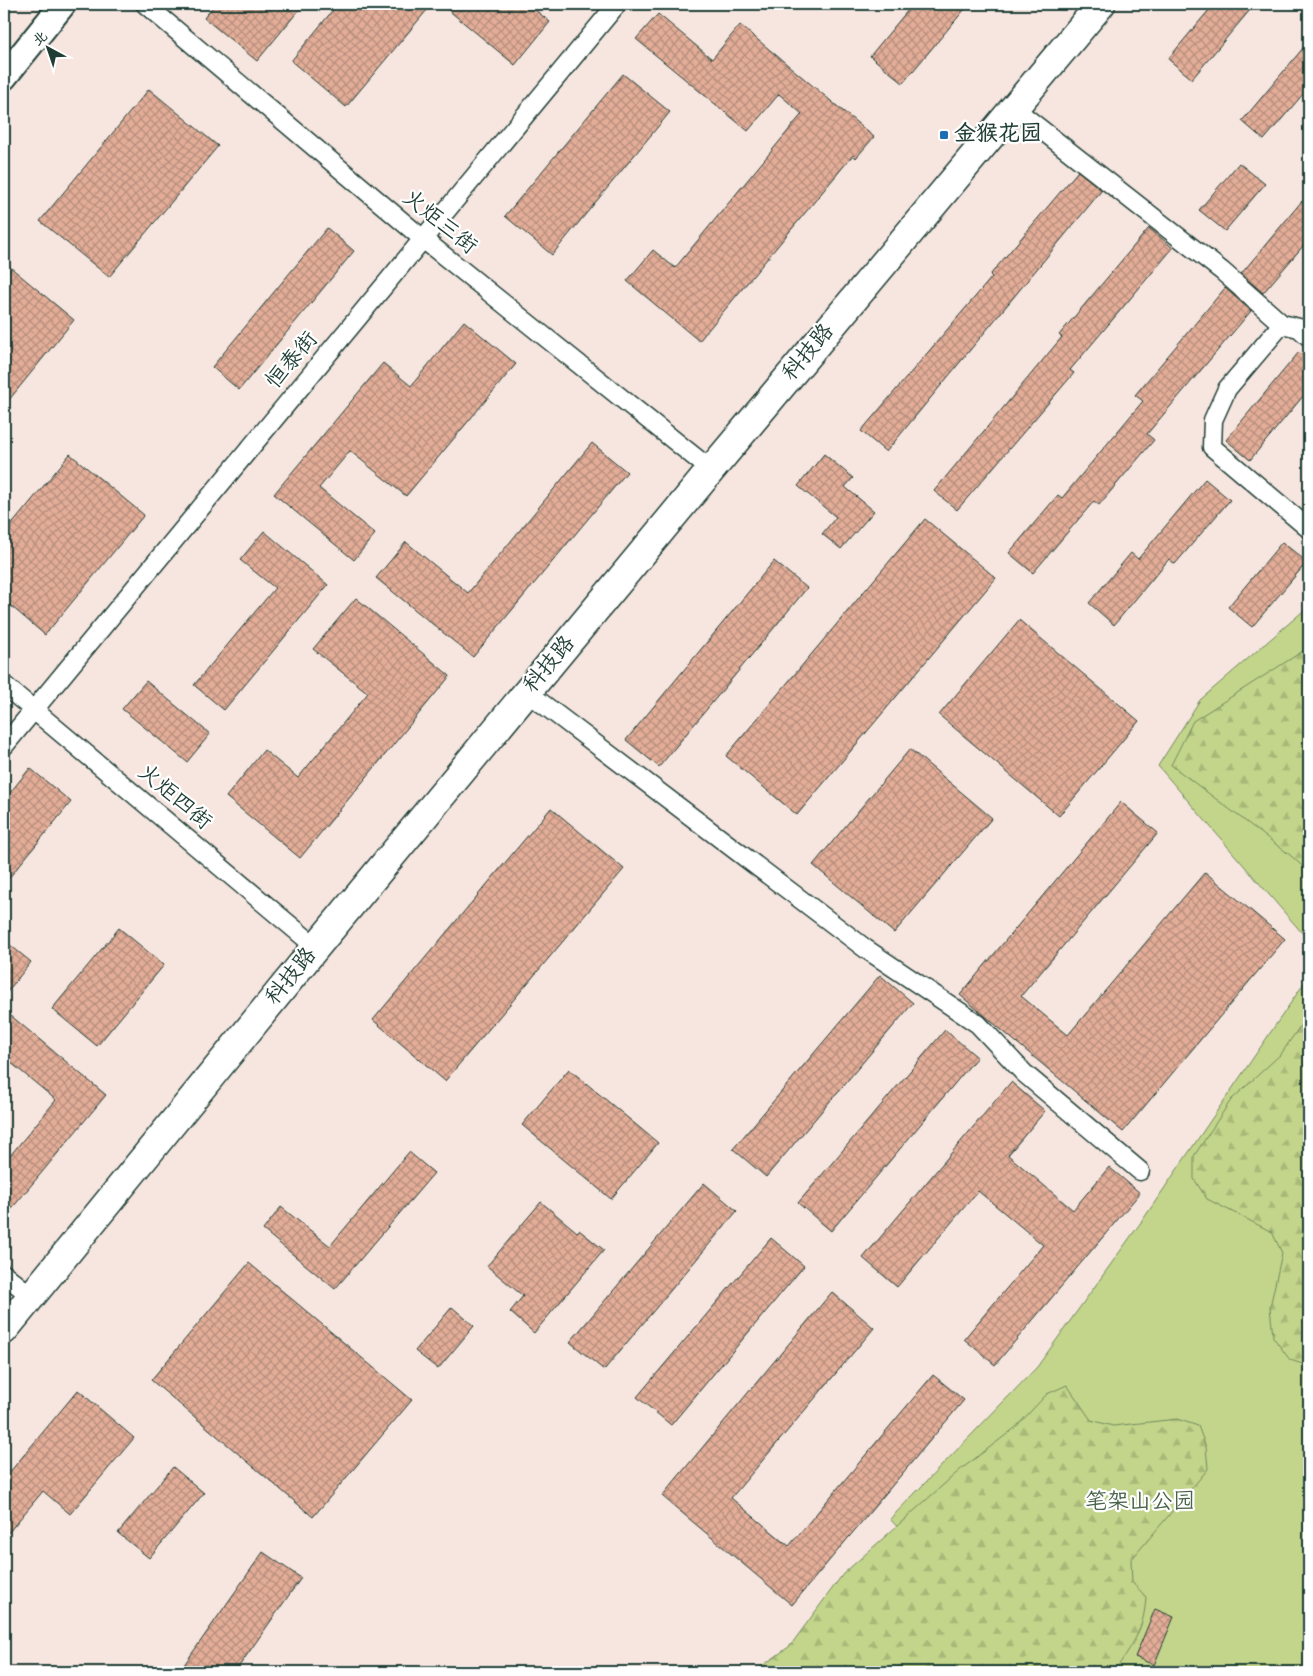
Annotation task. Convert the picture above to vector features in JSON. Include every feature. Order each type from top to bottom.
[{"type":"main road","points":[[4,77],[63,4]]},
{"type":"main road","name":"科技路","points":[[4,1330],[316,947],[527,692],[1102,4]]},
{"type":"street","name":"火炬三街","points":[[145,4],[423,239],[711,470]]},
{"type":"street","name":"恒泰街","points":[[4,746],[616,4]]},
{"type":"street","points":[[1015,109],[1222,271],[1282,324],[1299,328],[1309,337]]},
{"type":"street","points":[[1282,324],[1226,389],[1213,420],[1212,447],[1309,529]]},
{"type":"street","name":"火炬四街","points":[[4,685],[316,947]]},
{"type":"street","points":[[527,692],[866,949],[978,1024],[1024,1074],[1140,1171]]},
{"type":"street","points":[[4,1274],[32,1296]]},
{"type":"green space","points":[[1309,606],[1309,941],[1158,766],[1200,700]]},
{"type":"green space","points":[[1309,644],[1309,872],[1290,855],[1171,765],[1193,721],[1303,651]]},
{"type":"green space","name":"笔架山公园","points":[[1309,976],[1309,1672],[1031,1672],[890,1519],[1037,1367],[1144,1218]]},
{"type":"green space","points":[[1309,1013],[1309,1366],[1290,1360],[1273,1337],[1270,1307],[1282,1253],[1272,1232],[1207,1199],[1194,1179],[1194,1156],[1231,1100],[1281,1054]]},
{"type":"green space","points":[[1067,1385],[1091,1420],[1113,1426],[1177,1419],[1198,1426],[1206,1447],[1208,1469],[1131,1560],[1132,1582],[1146,1597],[1145,1609],[1140,1629],[1114,1672],[754,1672],[790,1646],[843,1574],[960,1470],[1015,1428],[1047,1394]]},
{"type":"building","points":[[215,4],[304,4],[257,61],[204,18]]},
{"type":"building","points":[[338,4],[432,4],[346,107],[291,61]]},
{"type":"building","points":[[441,4],[528,4],[550,22],[515,65]]},
{"type":"building","points":[[913,4],[969,4],[903,83],[870,56]]},
{"type":"building","points":[[1214,4],[1255,4],[1192,79],[1168,59]]},
{"type":"building","points":[[658,14],[712,59],[740,25],[874,137],[856,158],[853,155],[699,341],[627,281],[653,250],[675,268],[802,114],[779,94],[748,131],[636,39]]},
{"type":"building","points":[[1309,41],[1309,87],[1264,140],[1242,121]]},
{"type":"building","points":[[623,74],[670,112],[552,255],[505,216]]},
{"type":"building","points":[[149,89],[218,146],[109,277],[40,221]]},
{"type":"building","points":[[1239,163],[1265,184],[1225,231],[1199,210]]},
{"type":"building","points":[[1078,171],[1102,190],[886,452],[861,431],[992,277],[990,275]]},
{"type":"building","points":[[1302,201],[1309,207],[1309,239],[1263,293],[1241,274]]},
{"type":"building","points":[[327,228],[354,251],[239,390],[212,367]]},
{"type":"building","points":[[1149,228],[1173,248],[1070,370],[1074,373],[957,510],[934,491],[1062,337],[1059,335]]},
{"type":"building","points":[[4,262],[74,320],[4,406]]},
{"type":"building","points":[[1225,288],[1251,311],[1147,434],[1154,440],[1099,505],[1094,501],[1033,573],[1009,553],[1058,495],[1062,498],[1143,401],[1135,395]]},
{"type":"building","points":[[464,321],[516,364],[406,496],[350,451],[319,488],[375,534],[354,560],[274,494],[383,363],[411,386]]},
{"type":"building","points":[[1299,352],[1309,361],[1309,389],[1250,460],[1226,440]]},
{"type":"building","points":[[592,443],[627,472],[473,657],[376,578],[406,542],[468,593]]},
{"type":"building","points":[[70,454],[144,515],[45,635],[4,600],[4,534]]},
{"type":"building","points":[[824,454],[853,478],[845,487],[874,511],[841,549],[822,534],[836,517],[798,486]]},
{"type":"building","points":[[1205,479],[1230,500],[1175,564],[1169,559],[1114,625],[1089,603],[1131,553],[1138,559]]},
{"type":"building","points":[[925,519],[996,578],[797,815],[726,756]]},
{"type":"building","points":[[264,531],[328,585],[224,710],[194,685],[275,588],[240,560]]},
{"type":"building","points":[[1282,542],[1307,562],[1252,627],[1228,607]]},
{"type":"building","points":[[774,561],[807,588],[659,767],[626,740]]},
{"type":"building","points":[[356,598],[450,676],[300,858],[226,797],[264,750],[298,778],[368,693],[313,649]]},
{"type":"building","points":[[1019,620],[1139,721],[1059,816],[939,715]]},
{"type":"building","points":[[146,681],[210,734],[187,762],[122,709]]},
{"type":"building","points":[[910,749],[992,818],[894,933],[813,865]]},
{"type":"building","points":[[30,768],[71,802],[4,884],[4,800]]},
{"type":"building","points":[[1121,802],[1158,833],[1021,996],[1068,1035],[1205,872],[1285,939],[1123,1132],[960,995]]},
{"type":"building","points":[[551,808],[624,869],[445,1081],[373,1020]]},
{"type":"building","points":[[119,928],[164,965],[97,1046],[52,1009]]},
{"type":"building","points":[[4,940],[31,962],[4,996]]},
{"type":"building","points":[[880,975],[913,1003],[766,1177],[733,1149]]},
{"type":"building","points":[[4,1010],[106,1095],[4,1218],[4,1163],[56,1100],[4,1057]]},
{"type":"building","points":[[945,1030],[977,1057],[831,1231],[798,1203]]},
{"type":"building","points":[[569,1069],[658,1143],[611,1199],[522,1125]]},
{"type":"building","points":[[1011,1082],[1045,1111],[1008,1155],[1073,1210],[1109,1167],[1140,1193],[995,1365],[964,1339],[1043,1245],[978,1191],[897,1287],[863,1258]]},
{"type":"building","points":[[409,1152],[434,1173],[335,1289],[263,1230],[281,1207],[330,1246]]},
{"type":"building","points":[[704,1183],[737,1211],[604,1370],[570,1342]]},
{"type":"building","points":[[541,1202],[577,1232],[579,1230],[604,1250],[534,1333],[510,1312],[523,1296],[487,1266]]},
{"type":"building","points":[[771,1238],[804,1266],[671,1425],[637,1397]]},
{"type":"building","points":[[249,1263],[412,1400],[313,1517],[151,1380]]},
{"type":"building","points":[[832,1292],[874,1328],[731,1498],[789,1546],[933,1375],[964,1400],[792,1605],[662,1496]]},
{"type":"building","points":[[452,1307],[474,1326],[438,1369],[415,1351]]},
{"type":"building","points":[[78,1390],[134,1438],[70,1514],[43,1491],[4,1538],[4,1479]]},
{"type":"building","points":[[173,1467],[204,1493],[149,1558],[118,1533]]},
{"type":"building","points":[[263,1552],[301,1578],[235,1672],[179,1672]]},
{"type":"building","points":[[1155,1609],[1174,1617],[1154,1665],[1135,1657]]},
{"type":"place","name":"金猴花园","points":[[944,135]]}]
